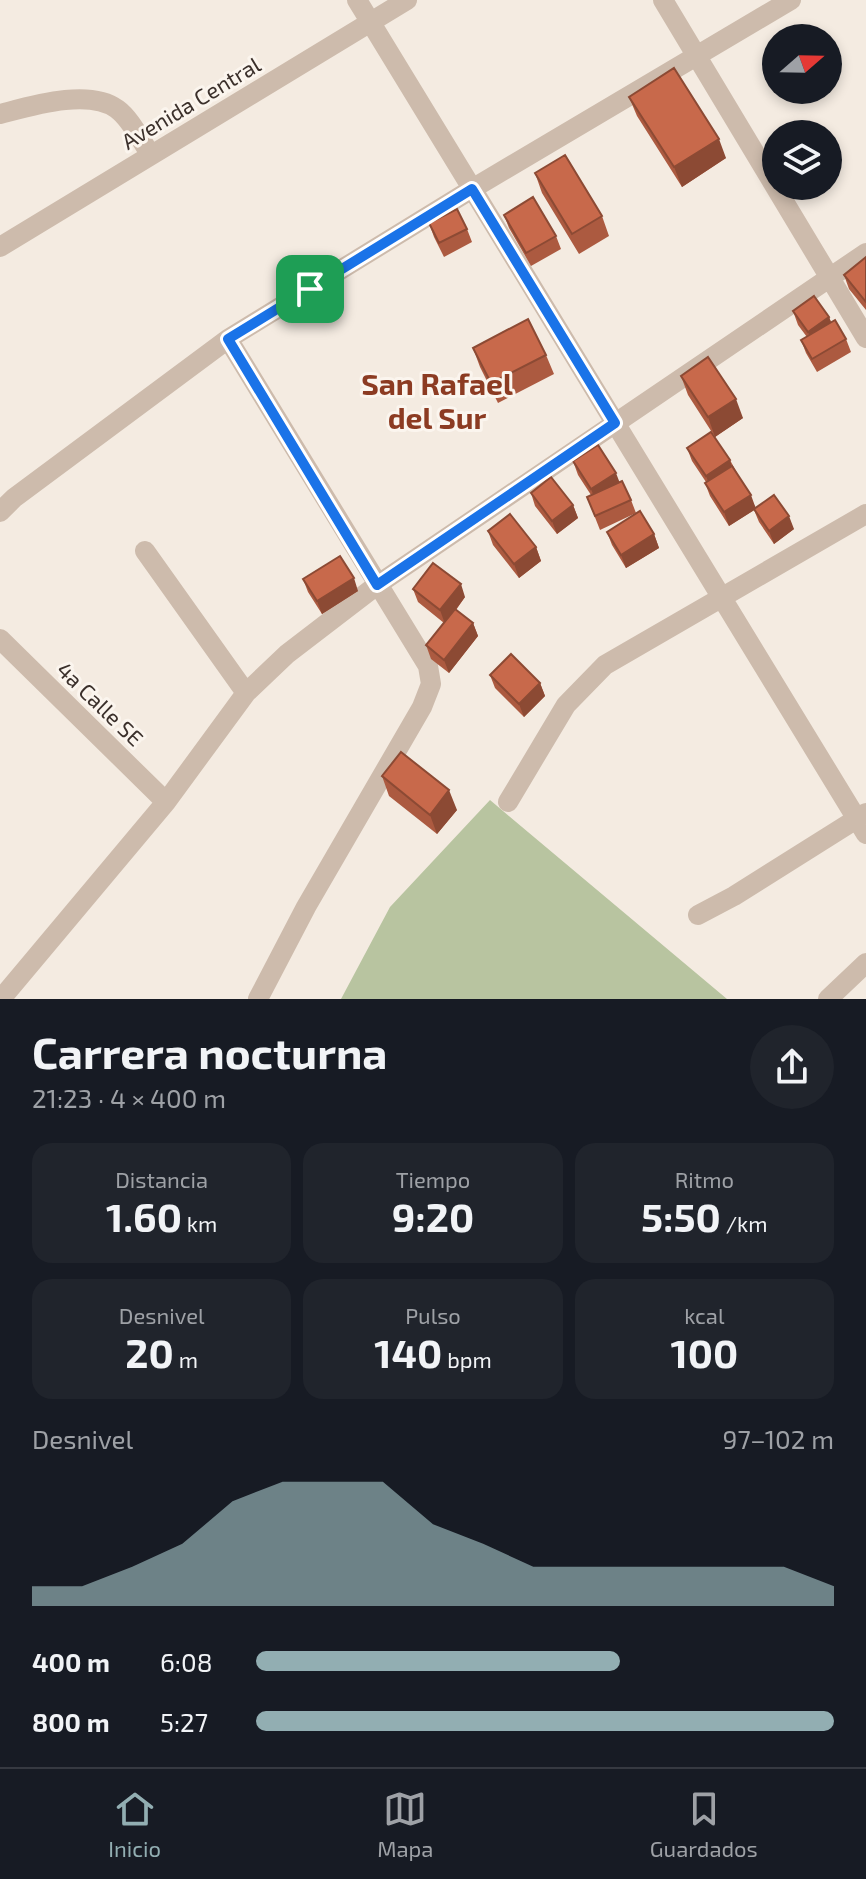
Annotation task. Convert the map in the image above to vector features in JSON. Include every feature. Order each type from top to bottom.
[{"type":"street","points":[[357,0],[721,597],[863,822],[698,915]]},
{"type":"street","name":"Avenida Central","points":[[0,247],[407,0]]},
{"type":"street","points":[[663,0],[866,338]]},
{"type":"street","points":[[0,512],[14,498],[228,339],[472,189],[791,0]]},
{"type":"street","points":[[0,114],[64,99],[105,103],[119,110],[151,155]]},
{"type":"street","points":[[1,999],[166,802],[246,693],[287,654],[377,585],[866,253]]},
{"type":"street","points":[[228,339],[428,666],[431,684],[422,707],[306,907],[258,999]]},
{"type":"street","points":[[508,802],[566,705],[605,665],[866,514]]},
{"type":"street","points":[[145,551],[246,693]]},
{"type":"street","name":"4a Calle SE","points":[[0,639],[166,802]]},
{"type":"street","points":[[828,999],[866,963]]},
{"type":"green space","points":[[490,800],[727,999],[341,999],[390,907]]},
{"type":"building","points":[[674,68],[719,139],[674,167],[629,97]]},
{"type":"building","points":[[565,155],[602,216],[572,234],[535,173]]},
{"type":"building","points":[[533,197],[556,236],[526,253],[504,215]]},
{"type":"building","points":[[457,209],[467,229],[439,243],[429,223]]},
{"type":"building","points":[[866,257],[866,302],[844,275]]},
{"type":"building","points":[[814,296],[829,317],[808,332],[793,311]]},
{"type":"building","points":[[528,319],[546,355],[491,383],[473,348]]},
{"type":"building","points":[[835,320],[846,339],[812,359],[801,340]]},
{"type":"building","points":[[708,357],[736,399],[708,417],[681,376]]},
{"type":"building","points":[[711,432],[730,460],[706,476],[687,448]]},
{"type":"building","points":[[598,445],[616,473],[591,489],[573,461]]},
{"type":"building","points":[[732,466],[751,495],[724,512],[705,483]]},
{"type":"building","points":[[551,477],[573,505],[552,521],[531,493]]},
{"type":"building","points":[[622,481],[631,500],[595,516],[587,497]]},
{"type":"building","points":[[774,495],[789,516],[769,531],[754,509]]},
{"type":"building","points":[[640,511],[654,534],[621,555],[607,532]]},
{"type":"building","points":[[510,514],[536,547],[514,564],[488,531]]},
{"type":"building","points":[[340,556],[354,578],[317,601],[303,579]]},
{"type":"building","points":[[433,563],[461,584],[440,610],[413,589]]},
{"type":"building","points":[[455,609],[473,623],[444,660],[426,645]]},
{"type":"building","points":[[511,654],[540,683],[519,704],[490,675]]},
{"type":"building","points":[[401,752],[449,790],[430,815],[382,776]]},
{"type":"district","name":"San Rafael del Sur","points":[[437,402]]},
{"type":"route","points":[[472,189],[615,423],[377,585],[228,339],[310,289],[472,189]]}]
